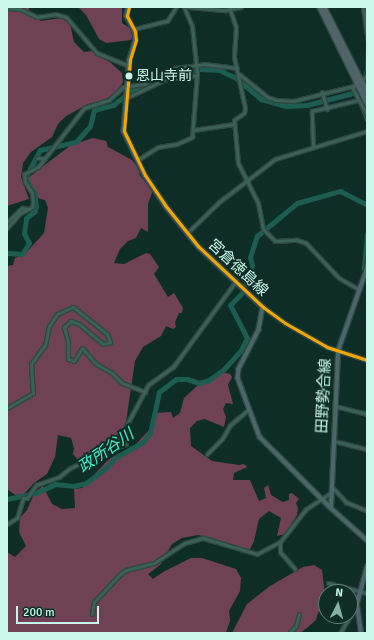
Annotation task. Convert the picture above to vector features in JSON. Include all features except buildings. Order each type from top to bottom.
[{"type":"highway","points":[[320,7],[366,101]]},
{"type":"highway","points":[[324,7],[358,85],[367,92]]},
{"type":"main road","name":"宮倉徳島線","points":[[129,7],[127,16],[134,29],[136,40],[130,66],[124,131],[139,159],[145,175],[202,250],[263,307],[260,330],[240,369],[238,378],[249,409],[263,441],[285,459],[331,508],[367,540]]},
{"type":"main road","name":"田野勢合線","points":[[331,508],[338,351],[358,289],[367,267]]},
{"type":"main road","points":[[358,599],[367,566]]},
{"type":"main road","points":[[358,611],[361,633]]},
{"type":"street","points":[[134,29],[167,21],[176,7]]},
{"type":"street","points":[[139,159],[158,147],[190,139],[193,130],[197,74],[192,26],[184,7]]},
{"type":"street","points":[[188,7],[229,9],[241,7]]},
{"type":"street","points":[[363,7],[367,37]]},
{"type":"street","points":[[7,8],[20,9],[36,16],[55,14],[66,17],[97,53],[130,66]]},
{"type":"street","points":[[229,9],[236,27],[234,57],[240,75],[245,111],[234,118],[238,163],[258,203],[264,231],[276,241],[297,240],[306,243],[339,278],[358,289]]},
{"type":"street","points":[[7,228],[19,214],[29,209],[33,198],[25,182],[26,173],[31,172],[45,158],[80,111],[88,106],[109,100],[118,94],[121,88],[144,84],[169,69],[196,66],[237,68]]},
{"type":"street","points":[[126,97],[166,79],[197,74]]},
{"type":"street","points":[[240,75],[267,97],[276,100],[293,101],[358,85],[367,75]]},
{"type":"street","points":[[358,85],[358,100],[367,115]]},
{"type":"street","points":[[323,93],[326,108]]},
{"type":"street","points":[[313,147],[312,111],[358,100]]},
{"type":"street","points":[[193,130],[234,124]]},
{"type":"street","points":[[188,232],[246,181],[275,159],[367,131]]},
{"type":"street","points":[[37,158],[45,158]]},
{"type":"street","points":[[7,222],[22,208],[29,209]]},
{"type":"street","points":[[367,258],[367,267]]},
{"type":"street","points":[[7,524],[17,518],[23,498],[27,498],[36,485],[59,477],[70,468],[104,452],[126,444],[126,426],[150,382],[173,367],[236,281]]},
{"type":"street","points":[[7,408],[33,393],[31,364],[45,345],[49,326],[57,314],[73,307],[107,334],[110,342],[103,344],[79,324],[71,321],[64,327],[68,342],[68,359],[74,361],[82,348],[96,364],[112,373],[122,383],[145,392]]},
{"type":"street","points":[[263,307],[284,324],[338,351],[367,360]]},
{"type":"street","points":[[335,406],[367,414]]},
{"type":"street","points":[[207,454],[222,439],[230,425],[249,409]]},
{"type":"street","points":[[334,441],[367,449]]},
{"type":"street","points":[[295,569],[285,561],[278,549],[280,542],[306,509],[332,490],[346,502],[367,511]]},
{"type":"street","points":[[92,614],[94,602],[119,575],[126,570],[154,563],[185,542],[203,538],[257,554],[280,542]]},
{"type":"street","points":[[328,583],[367,593]]},
{"type":"street","points":[[290,633],[296,626],[299,614]]},
{"type":"street","points":[[340,633],[345,624]]},
{"type":"shaded area","points":[[7,7],[29,7],[29,14],[41,21],[61,18],[70,24],[74,42],[84,52],[91,51],[111,63],[122,73],[123,82],[117,92],[104,100],[88,104],[66,116],[58,124],[52,137],[31,152],[23,163],[21,177],[29,199],[7,206]]},
{"type":"shaded area","points":[[78,7],[122,7],[122,23],[130,28],[133,35],[131,40],[106,43],[99,39],[86,15]]},
{"type":"shaded area","points":[[93,138],[106,141],[108,147],[132,160],[139,169],[140,176],[153,190],[148,204],[148,232],[141,228],[136,238],[128,241],[120,249],[114,263],[124,264],[146,253],[150,254],[159,267],[154,274],[168,297],[174,293],[183,308],[182,313],[179,313],[175,322],[176,327],[173,329],[166,326],[161,336],[143,347],[135,361],[123,442],[101,447],[87,458],[77,459],[73,454],[74,448],[71,438],[58,435],[55,457],[47,474],[34,483],[24,494],[15,495],[7,489],[7,266],[13,265],[15,258],[24,255],[44,233],[48,208],[45,200],[38,198],[28,178],[71,145]]},
{"type":"shaded area","points":[[222,372],[230,374],[232,377],[228,385],[233,404],[226,403],[223,409],[226,417],[224,427],[205,419],[197,421],[190,428],[191,446],[212,461],[239,465],[244,464],[247,467],[234,473],[233,480],[250,480],[259,501],[266,498],[264,488],[268,485],[271,495],[283,502],[289,500],[289,494],[292,493],[299,499],[296,503],[298,508],[297,515],[285,534],[277,536],[281,518],[269,511],[259,519],[254,541],[249,551],[212,538],[198,535],[182,538],[172,544],[160,565],[148,574],[153,579],[163,572],[191,558],[202,558],[236,569],[241,578],[240,591],[229,611],[230,621],[226,633],[7,633],[7,552],[15,557],[26,546],[19,532],[20,518],[27,510],[35,492],[43,486],[52,504],[62,509],[75,508],[74,489],[82,488],[108,460],[119,453],[128,452],[150,429],[154,413],[171,412],[173,418],[180,413],[184,398],[197,386]]},
{"type":"shaded area","points":[[314,565],[322,570],[324,584],[318,584],[318,613],[316,620],[300,633],[232,633],[247,604],[270,586],[303,567]]},
{"type":"waterway","points":[[361,7],[366,44],[365,70],[363,74]]},
{"type":"waterway","points":[[7,253],[22,254],[29,243],[24,233],[26,218],[35,211],[36,206],[34,192],[25,178],[40,150],[76,142],[90,126],[94,110],[113,105],[131,91],[149,86],[161,77],[199,69],[219,70],[236,78],[261,99],[286,106],[307,105],[364,90]]},
{"type":"waterway","points":[[360,102],[367,119]]},
{"type":"waterway","points":[[244,286],[249,278],[252,265],[250,257],[257,236],[297,203],[340,191],[367,205]]},
{"type":"waterway","points":[[367,234],[364,268],[367,270]]},
{"type":"waterway","name":"政所谷川","points":[[7,499],[36,493],[55,484],[73,486],[86,483],[106,468],[115,458],[143,442],[150,433],[159,392],[176,379],[187,379],[199,383],[209,380],[224,369],[241,350],[247,338],[230,305],[243,292],[242,289]]},
{"type":"transit line","points":[[129,7],[127,16],[135,31],[136,40],[130,60],[124,131],[145,175],[165,205],[198,246],[263,307],[285,323],[327,347],[367,360]]},
{"type":"place","name":"恩山寺前","points":[[129,76]]}]
